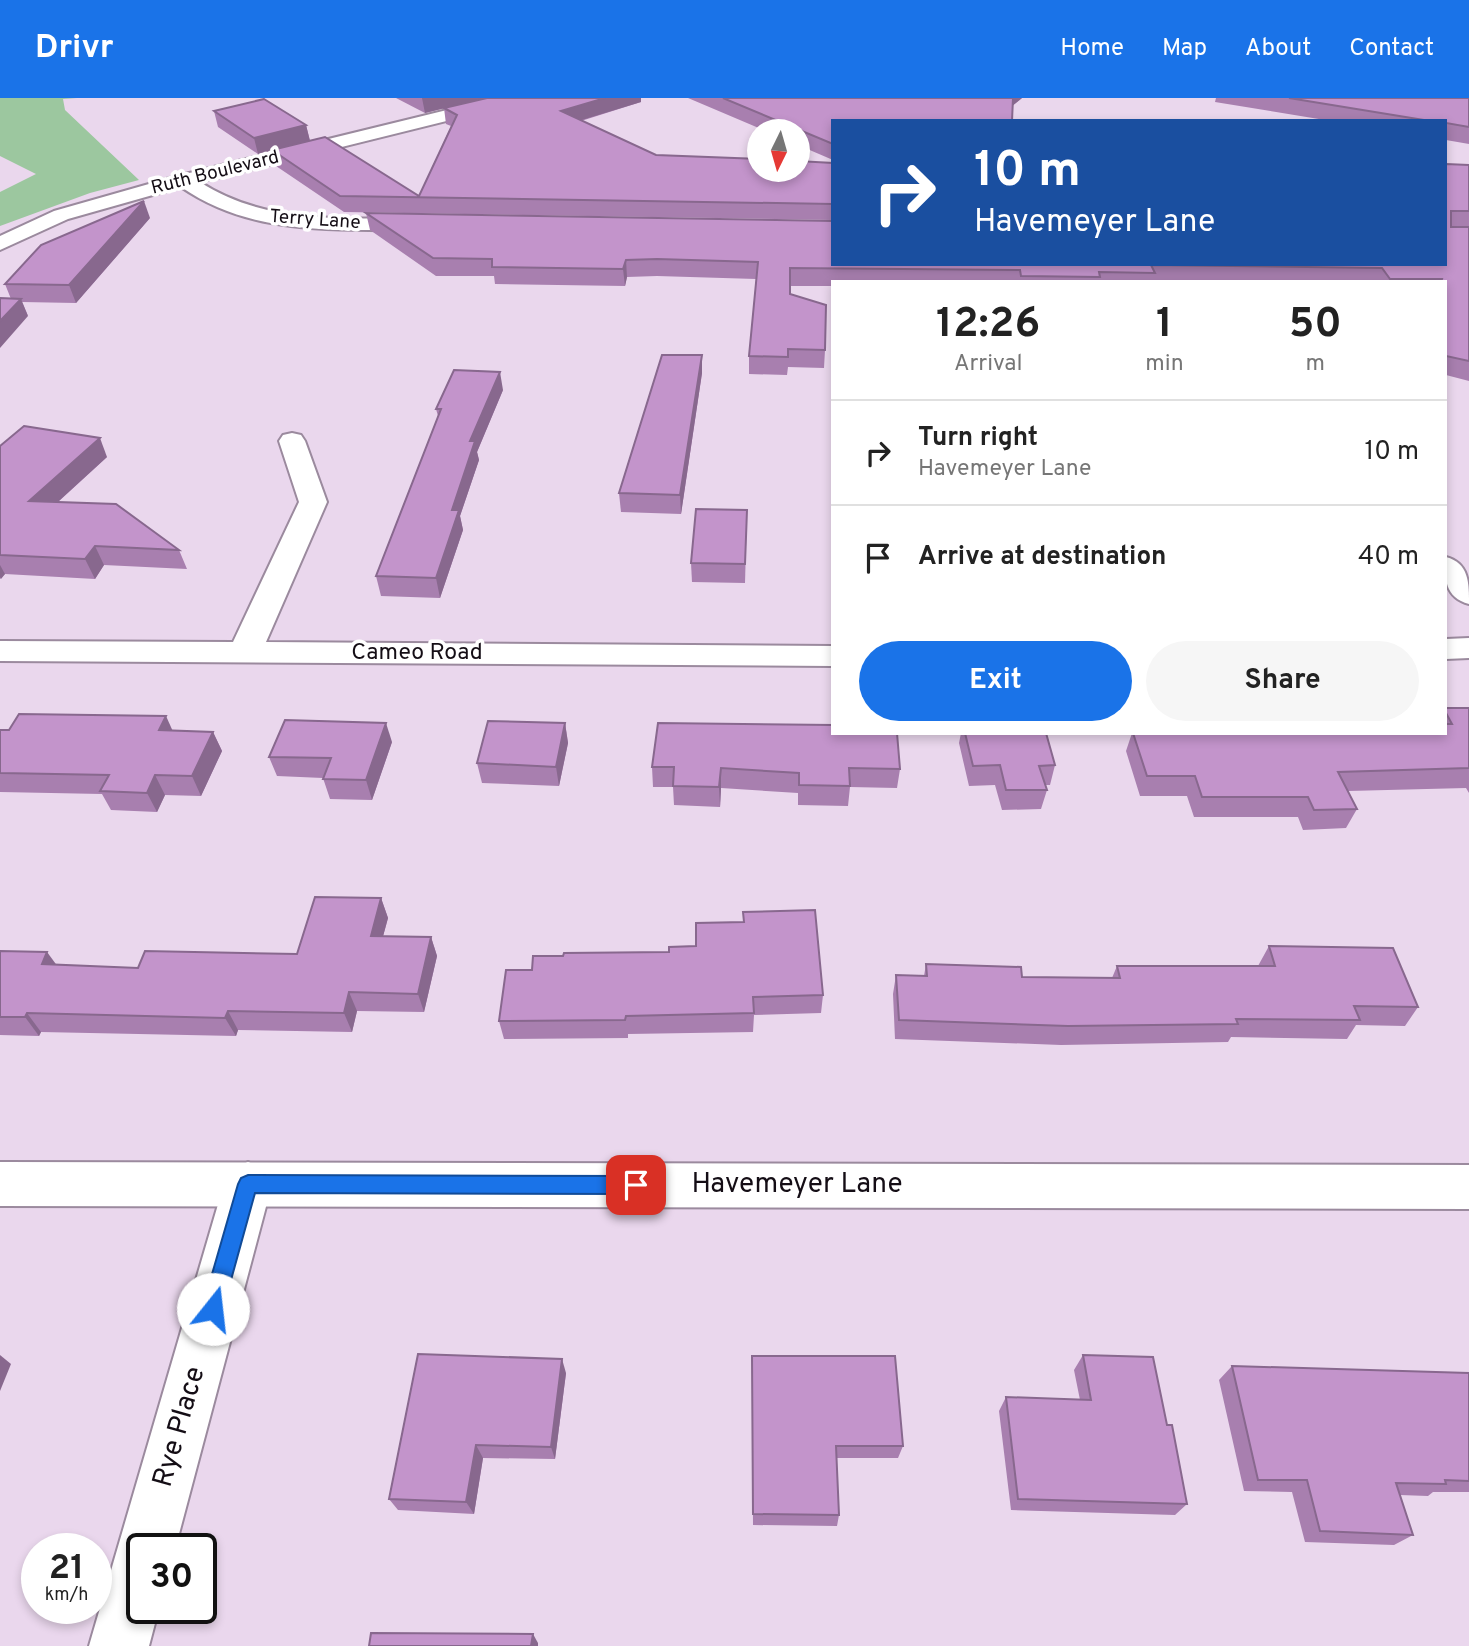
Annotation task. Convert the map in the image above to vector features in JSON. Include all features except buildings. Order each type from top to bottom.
[{"type":"street","name":"Ruth Boulevard","points":[[0,244],[61,215],[184,180],[517,98]]},
{"type":"street","name":"Terry Lane","points":[[184,180],[217,202],[249,214],[289,220],[437,224]]},
{"type":"street","points":[[245,652],[313,502],[292,441]]},
{"type":"street","points":[[1447,567],[1469,595]]},
{"type":"street","points":[[1447,649],[1469,648]]},
{"type":"street","name":"Cameo Road","points":[[0,651],[831,656]]},
{"type":"street","name":"Havemeyer Lane","points":[[0,1184],[1469,1187]]},
{"type":"street","name":"Rye Place","points":[[150,1533],[248,1184]]},
{"type":"street","points":[[119,1646],[126,1621]]},
{"type":"green space","points":[[0,98],[77,98],[63,99],[65,110],[139,180],[90,193],[0,226],[0,192],[36,174],[0,156]]},
{"type":"route","points":[[213,1309],[248,1184],[636,1185]]}]
